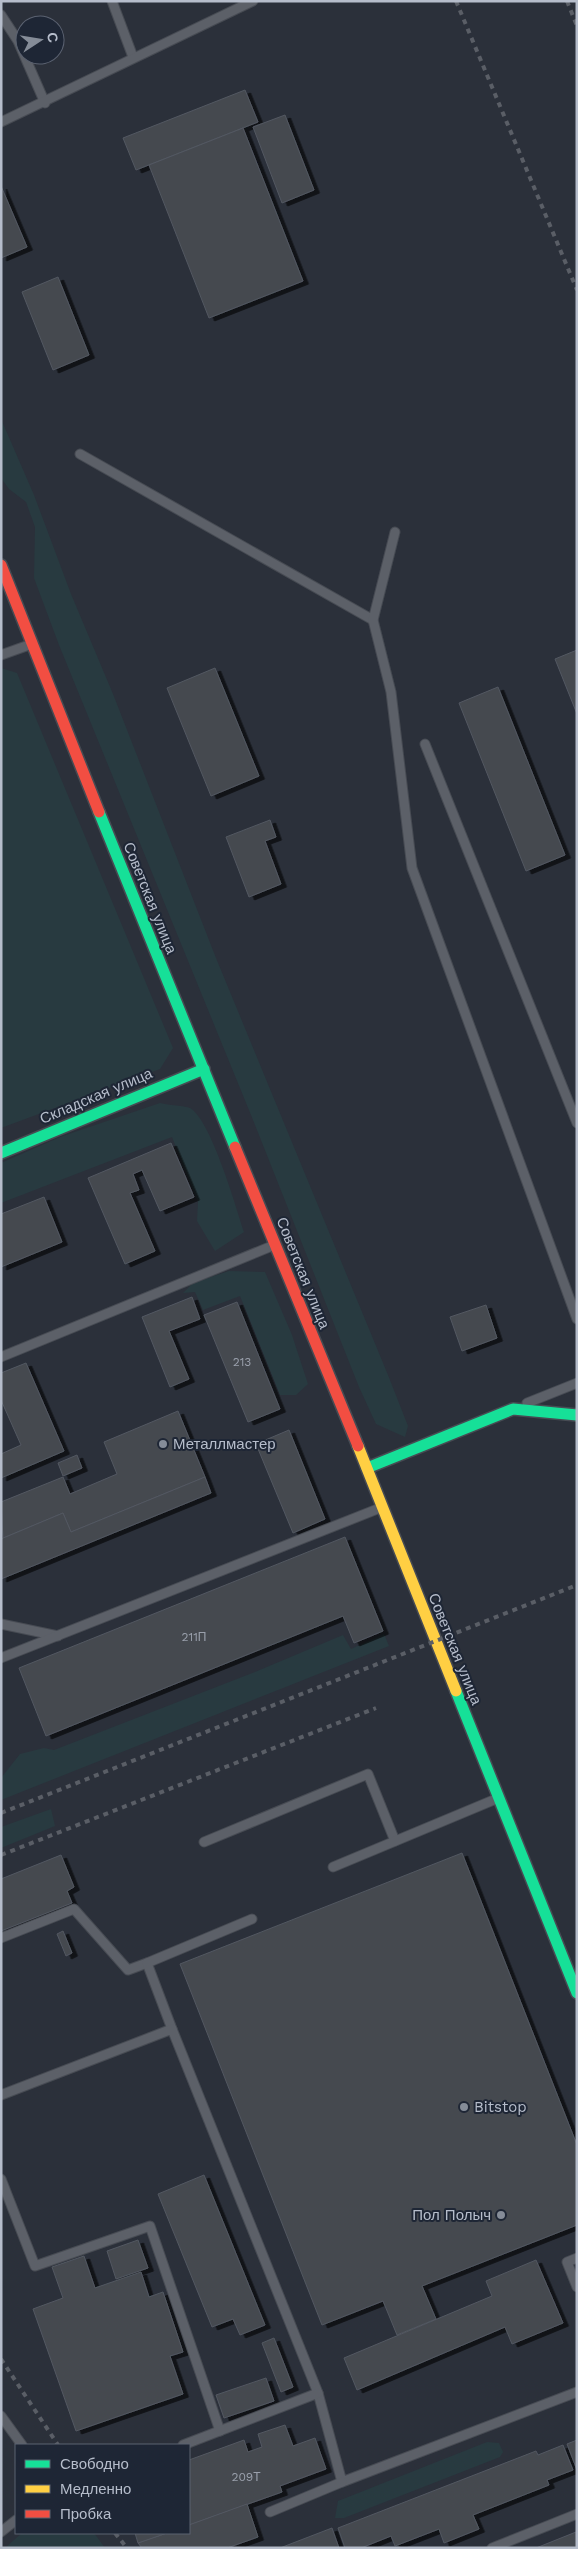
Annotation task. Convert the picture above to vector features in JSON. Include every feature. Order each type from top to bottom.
[{"type":"main road","name":"Советская улица","points":[[1,565],[367,1468],[577,1994]]},
{"type":"main road","name":"Складская улица","points":[[1,1153],[204,1069]]},
{"type":"main road","points":[[367,1468],[513,1408],[577,1415]]},
{"type":"lane","points":[[112,1],[134,57]]},
{"type":"lane","points":[[1,122],[253,1]]},
{"type":"lane","points":[[1,15],[18,41],[44,102]]},
{"type":"lane","points":[[80,454],[373,620]]},
{"type":"lane","points":[[395,532],[373,620],[390,692],[412,868],[577,1319]]},
{"type":"lane","points":[[1,654],[34,643]]},
{"type":"lane","points":[[425,744],[577,1123]]},
{"type":"lane","points":[[1,1357],[275,1245]]},
{"type":"lane","points":[[513,1408],[577,1383]]},
{"type":"lane","points":[[1,1658],[382,1507]]},
{"type":"lane","points":[[1,1624],[58,1636]]},
{"type":"lane","points":[[204,1842],[368,1774],[395,1841]]},
{"type":"lane","points":[[333,1867],[498,1798]]},
{"type":"lane","points":[[1,1938],[74,1909],[128,1970],[252,1919]]},
{"type":"lane","points":[[147,1963],[318,2393],[342,2482]]},
{"type":"lane","points":[[1,2095],[172,2029]]},
{"type":"lane","points":[[1,2179],[36,2266],[150,2226],[220,2431]]},
{"type":"lane","points":[[577,2258],[567,2262],[577,2287]]},
{"type":"lane","points":[[270,2512],[342,2482],[577,2392]]},
{"type":"lane","points":[[186,2444],[318,2393]]},
{"type":"lane","points":[[1,2416],[21,2444]]},
{"type":"lane","points":[[492,2548],[577,2514]]},
{"type":"lane","points":[[1,2532],[15,2521]]},
{"type":"shaded area","points":[[1,419],[34,495],[71,594],[113,694],[216,958],[388,1375],[408,1426],[405,1437],[376,1424],[359,1387],[251,1115],[59,645],[34,578],[35,527],[26,502],[9,489],[1,478]]},
{"type":"shaded area","points":[[1,668],[17,673],[173,1048],[160,1069],[1,1128]]},
{"type":"shaded area","points":[[160,1103],[190,1108],[198,1116],[222,1165],[244,1232],[215,1251],[197,1221],[198,1202],[172,1137],[1,1203],[1,1163],[60,1137]]},
{"type":"shaded area","points":[[229,1271],[265,1272],[292,1335],[308,1384],[296,1395],[280,1395],[240,1296],[203,1310],[195,1292],[183,1293],[193,1283]]},
{"type":"shaded area","points":[[384,1634],[389,1646],[1,1800],[1,1778],[20,1754],[44,1748],[54,1750],[255,1672],[343,1635],[351,1649]]},
{"type":"shaded area","points":[[51,1809],[55,1826],[1,1848],[1,1827]]},
{"type":"shaded area","points":[[487,2442],[499,2443],[503,2452],[500,2457],[344,2518],[335,2518],[338,2501]]},
{"type":"shaded area","points":[[21,2534],[95,2534],[105,2548],[5,2548]]},
{"type":"building","points":[[245,90],[258,122],[136,170],[123,138]]},
{"type":"building","points":[[285,115],[314,190],[282,203],[253,127]]},
{"type":"building","points":[[243,128],[303,281],[209,318],[149,165]]},
{"type":"building","points":[[1,186],[27,247],[1,258]]},
{"type":"building","points":[[58,277],[89,355],[53,370],[22,292]]},
{"type":"building","points":[[577,650],[577,714],[555,659]]},
{"type":"building","points":[[215,668],[259,776],[211,796],[167,688]]},
{"type":"building","points":[[498,687],[565,855],[526,871],[459,703]]},
{"type":"building","points":[[270,820],[276,837],[265,841],[281,884],[249,897],[226,837]]},
{"type":"building","points":[[171,1143],[194,1197],[160,1211],[142,1170],[133,1174],[139,1190],[130,1193],[155,1251],[125,1264],[88,1178]]},
{"type":"building","points":[[44,1197],[62,1242],[1,1267],[1,1214]]},
{"type":"building","points":[[192,1297],[200,1319],[169,1331],[189,1379],[170,1387],[142,1317]]},
{"type":"building","points":[[237,1302],[280,1409],[248,1422],[204,1315]]},
{"type":"building","points":[[486,1305],[497,1338],[462,1351],[450,1317]]},
{"type":"building","points":[[26,1363],[64,1451],[1,1478],[1,1454],[21,1445],[1,1400],[1,1373]]},
{"type":"building","points":[[178,1411],[205,1477],[71,1532],[63,1513],[3,1538],[1,1502],[63,1477],[70,1494],[117,1474],[104,1442]]},
{"type":"building","points":[[289,1430],[325,1519],[293,1533],[256,1444]]},
{"type":"building","points":[[77,1455],[82,1468],[63,1476],[58,1463]]},
{"type":"building","points":[[205,1477],[211,1493],[1,1579],[1,1539],[63,1513],[71,1532]]},
{"type":"building","points":[[345,1537],[383,1631],[354,1643],[343,1616],[46,1736],[19,1668]]},
{"type":"building","points":[[462,1853],[577,2145],[577,2225],[422,2286],[436,2319],[397,2335],[383,2301],[322,2325],[180,1964]]},
{"type":"building","points":[[61,1855],[74,1887],[67,1891],[72,1903],[1,1931],[1,1879]]},
{"type":"building","points":[[63,1931],[72,1953],[66,1956],[57,1934]]},
{"type":"building","points":[[204,2175],[265,2325],[240,2335],[233,2319],[212,2327],[158,2194]]},
{"type":"building","points":[[138,2240],[148,2268],[116,2279],[107,2251]]},
{"type":"building","points":[[84,2256],[95,2288],[141,2272],[149,2297],[163,2292],[183,2352],[170,2356],[183,2394],[76,2431],[33,2309],[63,2298],[52,2267]]},
{"type":"building","points":[[536,2260],[563,2323],[512,2344],[505,2327],[357,2390],[344,2358],[492,2296],[486,2281]]},
{"type":"building","points":[[274,2338],[293,2387],[281,2392],[262,2343]]},
{"type":"building","points":[[266,2378],[274,2401],[224,2418],[216,2395]]},
{"type":"building","points":[[285,2425],[293,2446],[315,2438],[326,2469],[280,2486],[282,2492],[190,2525],[190,2460],[244,2440],[248,2452],[262,2447],[258,2434]]},
{"type":"building","points":[[577,2440],[577,2470],[567,2444]]},
{"type":"building","points":[[563,2445],[573,2470],[547,2480],[549,2485],[473,2515],[479,2529],[444,2543],[439,2529],[395,2546],[391,2536],[361,2548],[345,2548],[338,2528],[536,2451],[538,2455]]},
{"type":"building","points":[[247,2504],[258,2537],[227,2548],[142,2548],[138,2543],[164,2534],[190,2534],[190,2525]]},
{"type":"building","points":[[332,2528],[339,2548],[280,2548]]},
{"type":"building","points":[[576,2532],[577,2548],[536,2548]]},
{"type":"building","points":[[135,2534],[164,2534],[138,2543]]},
{"type":"railway","points":[[456,1],[577,290]]},
{"type":"railway","points":[[567,1],[577,26]]},
{"type":"railway","points":[[1,1813],[577,1585]]},
{"type":"railway","points":[[1,1855],[376,1708]]},
{"type":"railway","points":[[1,2359],[57,2444]]},
{"type":"railway","points":[[116,2534],[127,2548]]},
{"type":"traffic: fast","points":[[99,812],[235,1147]]},
{"type":"traffic: fast","points":[[1,1153],[204,1069]]},
{"type":"traffic: fast","points":[[367,1468],[513,1409],[577,1415]]},
{"type":"traffic: fast","points":[[456,1691],[577,1993]]},
{"type":"traffic: slow","points":[[358,1446],[456,1691]]},
{"type":"traffic: jam","points":[[1,565],[99,812]]},
{"type":"traffic: jam","points":[[235,1147],[358,1446]]},
{"type":"place","name":"Металлмастер","points":[[163,1444]]},
{"type":"place","name":"Bitstop","points":[[464,2107]]},
{"type":"place","name":"Пол Полыч","points":[[501,2215]]}]
